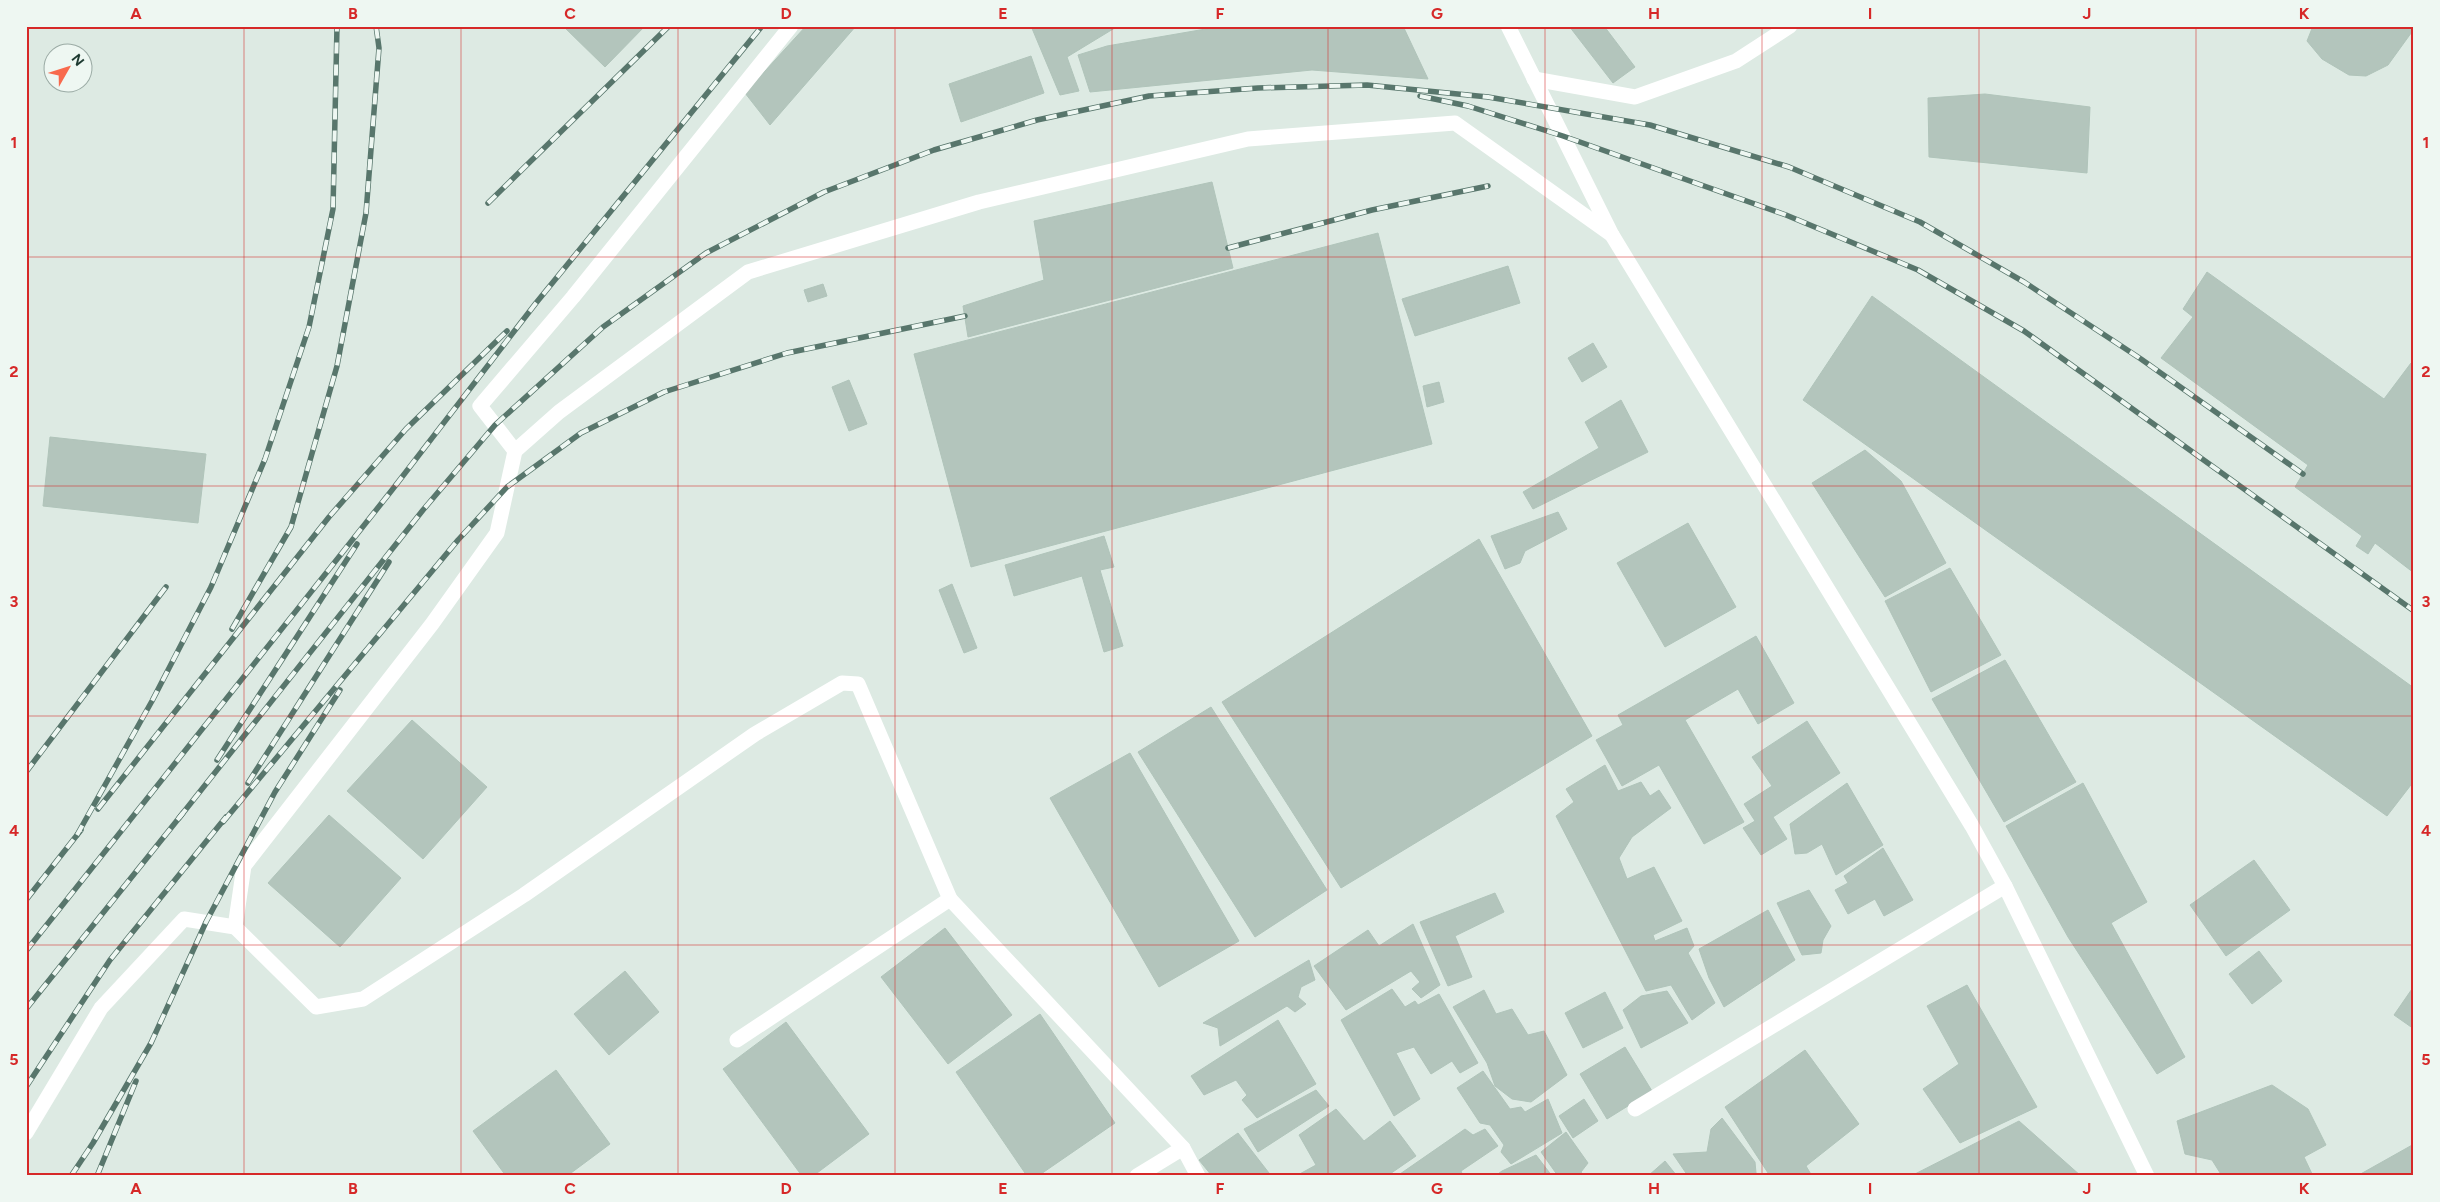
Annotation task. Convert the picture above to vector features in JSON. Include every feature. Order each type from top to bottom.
[{"type":"street","points":[[515,451],[480,406],[573,297],[791,26]]},
{"type":"street","points":[[1508,26],[1612,235],[1972,826],[2005,886],[2147,1176]]},
{"type":"street","points":[[1534,78],[1635,97],[1736,61],[1790,26]]},
{"type":"street","points":[[235,928],[244,866],[432,624],[496,532],[515,451],[559,412],[748,272],[979,202],[1248,139],[1455,123],[1612,235]]},
{"type":"street","points":[[26,1133],[101,1008],[184,919],[235,928],[316,1007],[363,998],[524,895],[755,734],[842,683],[858,684],[950,899],[1183,1148],[1198,1176]]},
{"type":"street","points":[[1635,1109],[2005,886]]},
{"type":"street","points":[[737,1040],[950,899]]},
{"type":"street","points":[[1137,1176],[1183,1148]]},
{"type":"building","points":[[563,26],[645,26],[605,67]]},
{"type":"building","points":[[806,26],[856,26],[770,125],[745,93]]},
{"type":"building","points":[[1031,26],[1118,26],[1067,57],[1079,91],[1060,95]]},
{"type":"building","points":[[1223,26],[1403,26],[1428,79],[1312,70],[1090,92],[1078,55],[1107,46]]},
{"type":"building","points":[[1569,26],[1604,26],[1635,67],[1613,83]]},
{"type":"building","points":[[2313,26],[2414,26],[2414,29],[2388,65],[2366,76],[2349,75],[2322,59],[2307,41]]},
{"type":"building","points":[[1031,56],[1044,93],[961,122],[949,84]]},
{"type":"building","points":[[1985,94],[2090,107],[2087,173],[1929,157],[1928,98]]},
{"type":"building","points":[[1212,182],[1233,268],[968,337],[963,306],[1044,280],[1034,221]]},
{"type":"building","points":[[1378,233],[1432,444],[971,567],[914,354]]},
{"type":"building","points":[[1508,266],[1520,303],[1415,336],[1402,299]]},
{"type":"building","points":[[2207,272],[2384,399],[2411,363],[2414,365],[2414,573],[2375,543],[2368,554],[2356,546],[2362,536],[2295,487],[2308,465],[2161,358],[2193,317],[2183,309]]},
{"type":"building","points":[[823,284],[827,296],[808,302],[804,290]]},
{"type":"building","points":[[1872,296],[2414,688],[2414,781],[2387,816],[1803,400]]},
{"type":"building","points":[[1593,343],[1607,367],[1582,382],[1568,358]]},
{"type":"building","points":[[849,380],[867,424],[849,431],[832,387]]},
{"type":"building","points":[[1439,382],[1444,402],[1427,407],[1423,386]]},
{"type":"building","points":[[1621,400],[1648,452],[1533,509],[1523,492],[1599,448],[1585,422]]},
{"type":"building","points":[[50,437],[206,454],[198,523],[43,506]]},
{"type":"building","points":[[1865,450],[1901,481],[1946,563],[1885,597],[1812,483]]},
{"type":"building","points":[[1558,512],[1567,529],[1525,551],[1520,563],[1505,569],[1491,536]]},
{"type":"building","points":[[1688,523],[1736,607],[1665,647],[1617,563]]},
{"type":"building","points":[[1104,536],[1114,567],[1100,570],[1123,646],[1104,652],[1082,576],[1014,596],[1005,565]]},
{"type":"building","points":[[1479,539],[1592,736],[1341,888],[1222,702]]},
{"type":"building","points":[[1950,568],[2001,655],[1931,692],[1885,601]]},
{"type":"building","points":[[952,584],[977,648],[964,653],[939,590]]},
{"type":"building","points":[[1756,636],[1794,703],[1758,724],[1738,689],[1685,720],[1744,822],[1704,844],[1659,765],[1622,786],[1596,740],[1623,725],[1618,715]]},
{"type":"building","points":[[2005,660],[2076,782],[2004,822],[1932,699]]},
{"type":"building","points":[[1211,707],[1327,890],[1255,937],[1138,752]]},
{"type":"building","points":[[412,720],[487,787],[423,859],[347,791]]},
{"type":"building","points":[[1807,721],[1840,773],[1773,817],[1787,839],[1761,855],[1743,828],[1755,821],[1744,804],[1772,786],[1752,757]]},
{"type":"building","points":[[1130,753],[1239,941],[1159,987],[1050,798]]},
{"type":"building","points":[[1605,765],[1618,791],[1641,782],[1650,796],[1659,790],[1671,808],[1632,837],[1619,858],[1627,879],[1654,867],[1682,921],[1653,935],[1655,941],[1687,928],[1694,946],[1688,953],[1715,1003],[1692,1020],[1671,985],[1646,991],[1556,816],[1574,802],[1566,789]]},
{"type":"building","points":[[1847,783],[1883,845],[1836,875],[1822,844],[1807,853],[1795,854],[1790,824]]},
{"type":"building","points":[[2083,783],[2147,902],[2111,923],[2185,1057],[2157,1074],[2068,937],[2006,826]]},
{"type":"building","points":[[329,815],[401,878],[340,947],[268,883]]},
{"type":"building","points":[[1883,848],[1913,900],[1884,916],[1875,899],[1848,914],[1835,890],[1848,883],[1844,876]]},
{"type":"building","points":[[2254,860],[2290,910],[2226,956],[2190,905]]},
{"type":"building","points":[[1809,890],[1831,926],[1823,940],[1821,953],[1802,955],[1777,903]]},
{"type":"building","points":[[1495,893],[1504,912],[1455,936],[1472,977],[1448,986],[1420,922]]},
{"type":"building","points":[[1768,910],[1795,960],[1724,1007],[1709,978],[1699,949]]},
{"type":"building","points":[[1413,924],[1440,985],[1421,998],[1412,989],[1420,982],[1411,971],[1346,1010],[1314,966],[1368,930],[1379,946]]},
{"type":"building","points":[[945,928],[1012,1015],[948,1064],[881,977]]},
{"type":"building","points":[[2259,951],[2282,981],[2252,1004],[2229,974]]},
{"type":"building","points":[[1309,960],[1315,980],[1301,987],[1298,997],[1306,1004],[1295,1012],[1287,1006],[1220,1046],[1218,1028],[1203,1023]]},
{"type":"building","points":[[625,971],[659,1012],[609,1055],[574,1014]]},
{"type":"building","points":[[1967,985],[2037,1107],[1960,1143],[1923,1089],[1959,1064],[1927,1006]]},
{"type":"building","points":[[2414,986],[2414,1029],[2394,1015]]},
{"type":"building","points":[[1392,989],[1405,1007],[1415,1001],[1418,1005],[1439,994],[1478,1063],[1460,1073],[1452,1061],[1431,1074],[1414,1047],[1396,1053],[1420,1099],[1394,1116],[1341,1020]]},
{"type":"building","points":[[1484,990],[1496,1014],[1512,1009],[1528,1035],[1544,1031],[1567,1075],[1531,1102],[1512,1099],[1495,1086],[1487,1063],[1453,1007]]},
{"type":"building","points":[[1667,991],[1688,1023],[1641,1048],[1623,1010],[1641,996]]},
{"type":"building","points":[[1605,992],[1623,1028],[1583,1048],[1565,1013]]},
{"type":"building","points":[[1040,1014],[1115,1123],[1038,1176],[1027,1176],[956,1072]]},
{"type":"building","points":[[1278,1020],[1316,1084],[1257,1118],[1242,1100],[1247,1095],[1236,1080],[1204,1095],[1191,1076]]},
{"type":"building","points":[[786,1022],[869,1134],[813,1176],[802,1176],[723,1069]]},
{"type":"building","points":[[1625,1047],[1652,1091],[1607,1119],[1580,1074]]},
{"type":"building","points":[[1805,1050],[1859,1124],[1806,1166],[1812,1176],[1770,1176],[1725,1107]]},
{"type":"building","points":[[556,1070],[610,1144],[567,1176],[506,1176],[473,1131]]},
{"type":"building","points":[[1483,1071],[1510,1109],[1521,1107],[1525,1112],[1548,1099],[1562,1133],[1511,1164],[1501,1152],[1504,1145],[1490,1125],[1480,1123],[1457,1088]]},
{"type":"building","points":[[2272,1085],[2308,1109],[2326,1145],[2304,1157],[2313,1176],[2222,1176],[2212,1160],[2185,1154],[2177,1121]]},
{"type":"building","points":[[1316,1090],[1329,1106],[1258,1152],[1244,1129]]},
{"type":"building","points":[[1584,1099],[1598,1121],[1573,1138],[1559,1116]]},
{"type":"building","points":[[1336,1109],[1364,1141],[1390,1121],[1416,1156],[1387,1176],[1296,1176],[1316,1165],[1299,1135]]},
{"type":"building","points":[[1722,1118],[1755,1162],[1756,1173],[1760,1176],[1688,1176],[1673,1154],[1707,1152],[1711,1129]]},
{"type":"building","points":[[2019,1121],[2081,1176],[1913,1176],[1913,1175]]},
{"type":"building","points":[[1465,1129],[1473,1135],[1485,1129],[1498,1146],[1461,1171],[1463,1176],[1401,1176],[1400,1174]]},
{"type":"building","points":[[1566,1132],[1588,1163],[1581,1172],[1584,1176],[1558,1176],[1541,1152]]},
{"type":"building","points":[[1238,1133],[1269,1173],[1267,1176],[1212,1176],[1199,1160]]},
{"type":"building","points":[[2414,1144],[2414,1176],[2357,1176]]},
{"type":"building","points":[[1536,1155],[1552,1176],[1495,1176],[1502,1171]]},
{"type":"building","points":[[1665,1161],[1677,1176],[1648,1176]]},
{"type":"railway","points":[[77,835],[152,701],[211,587],[265,459],[309,327],[333,209],[337,26]]},
{"type":"railway","points":[[232,629],[291,527],[337,366],[366,213],[379,48],[376,26]]},
{"type":"railway","points":[[488,203],[669,26]]},
{"type":"railway","points":[[26,951],[392,490],[536,303],[762,26]]},
{"type":"railway","points":[[179,818],[423,510],[495,425],[603,327],[706,253],[824,192],[934,150],[1037,120],[1149,96],[1258,88],[1367,85],[1488,97],[1650,125],[1789,167],[1920,222],[2024,282],[2141,359],[2303,474]]},
{"type":"railway","points":[[1420,96],[1468,106],[1563,136],[1786,215],[1918,270],[2024,331],[2414,611]]},
{"type":"railway","points":[[1228,248],[1372,210],[1488,186]]},
{"type":"railway","points":[[223,822],[458,540],[507,487],[581,433],[664,392],[787,353],[965,316]]},
{"type":"railway","points":[[98,809],[329,517],[406,429],[507,331]]},
{"type":"railway","points":[[217,760],[357,544]]},
{"type":"railway","points":[[248,783],[389,562]]},
{"type":"railway","points":[[26,772],[166,587]]},
{"type":"railway","points":[[71,1176],[93,1143],[151,1043],[206,922],[275,792],[340,690]]},
{"type":"railway","points":[[26,1009],[183,813]]},
{"type":"railway","points":[[26,1087],[110,960],[226,817]]},
{"type":"railway","points":[[26,900],[81,830]]},
{"type":"railway","points":[[97,1176],[136,1081]]}]
